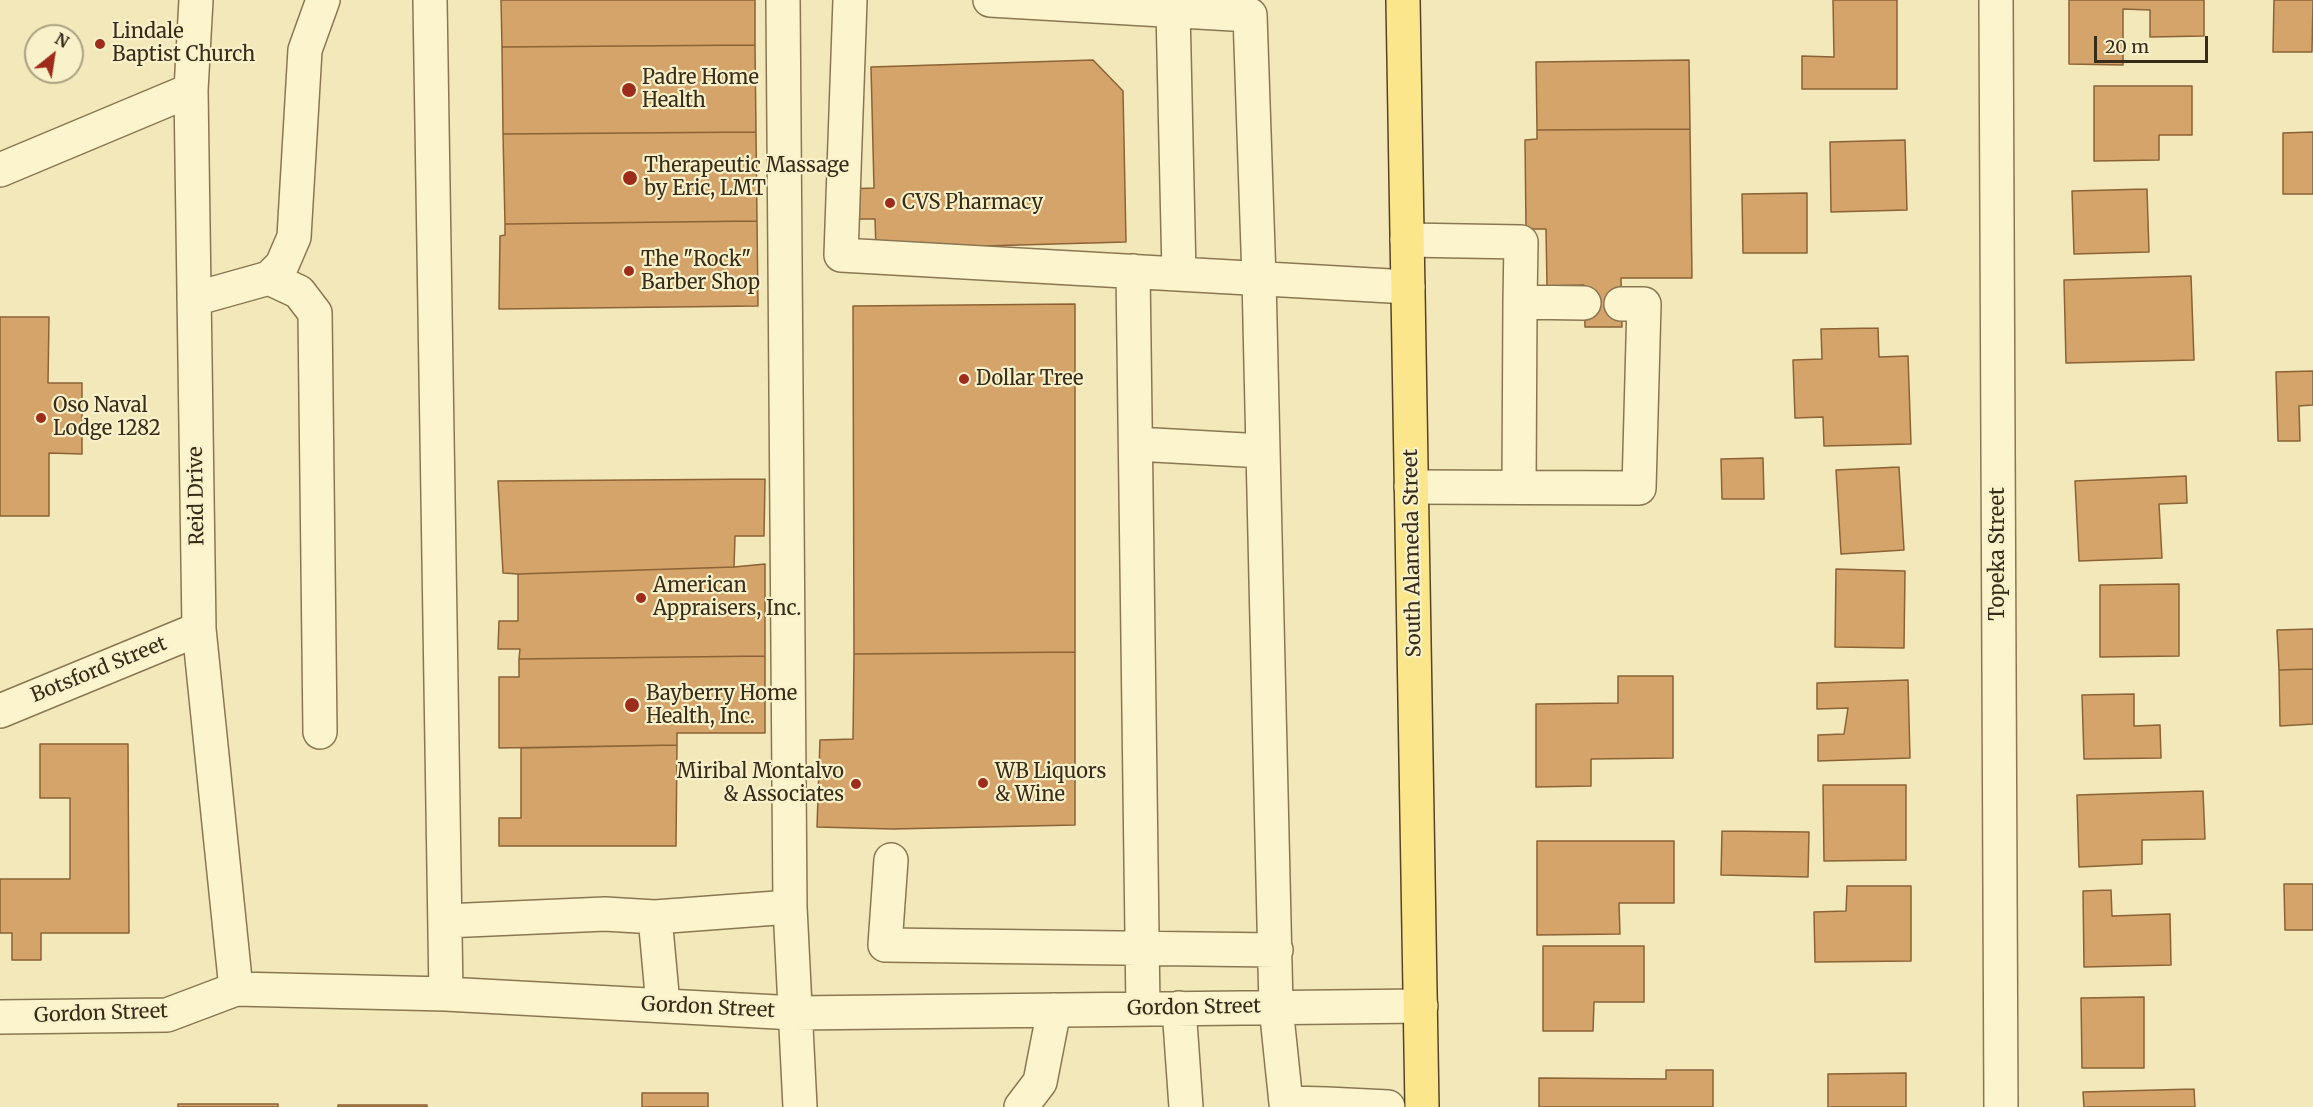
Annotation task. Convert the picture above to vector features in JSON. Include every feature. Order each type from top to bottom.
[{"type":"main road","name":"South Alameda Street","points":[[1403,0],[1422,1107]]},
{"type":"street","name":"Reid Drive","points":[[196,0],[191,90],[199,629],[236,989]]},
{"type":"street","points":[[194,299],[269,278],[282,265],[294,237],[305,50],[323,0]]},
{"type":"street","points":[[430,0],[446,994]]},
{"type":"street","points":[[783,0],[790,907],[800,1107]]},
{"type":"street","points":[[850,0],[841,255],[1408,287]]},
{"type":"street","points":[[990,0],[1250,15],[1259,279],[1276,1007],[1286,1103],[1388,1107]]},
{"type":"street","name":"Topeka Street","points":[[1996,0],[2001,1107]]},
{"type":"street","points":[[1173,10],[1179,274]]},
{"type":"street","points":[[0,170],[191,90]]},
{"type":"street","points":[[1407,240],[1521,242],[1519,487]]},
{"type":"street","points":[[1133,271],[1143,1009]]},
{"type":"street","points":[[269,278],[299,292],[315,313],[320,732]]},
{"type":"street","points":[[1520,302],[1584,303]]},
{"type":"street","points":[[1412,487],[1639,489],[1644,304],[1621,304]]},
{"type":"street","points":[[1136,444],[1263,451]]},
{"type":"street","name":"Botsford Street","points":[[0,711],[199,629]]},
{"type":"street","points":[[891,860],[885,945],[1276,950]]},
{"type":"street","points":[[445,921],[604,914],[655,917],[790,907]]},
{"type":"street","points":[[655,917],[663,1005]]},
{"type":"street","name":"Gordon Street","points":[[0,1017],[167,1015],[236,989],[446,994],[795,1013],[1421,1006]]},
{"type":"street","points":[[1179,1008],[1186,1107]]},
{"type":"street","points":[[1021,1107],[1040,1082],[1054,1010]]},
{"type":"building","points":[[501,0],[755,0],[755,45],[502,47]]},
{"type":"building","points":[[1833,0],[1897,0],[1897,89],[1802,89],[1802,56],[1834,57]]},
{"type":"building","points":[[2069,0],[2204,0],[2204,36],[2150,37],[2150,10],[2123,9],[2123,65],[2069,64]]},
{"type":"building","points":[[2274,0],[2313,0],[2312,52],[2273,52]]},
{"type":"building","name":"Padre Home Health","points":[[755,45],[756,132],[503,134],[502,47]]},
{"type":"building","name":"CVS Pharmacy","points":[[1093,60],[1123,91],[1126,242],[876,249],[875,219],[847,219],[847,189],[874,188],[871,67]]},
{"type":"building","points":[[1689,60],[1690,129],[1537,130],[1536,62]]},
{"type":"building","points":[[2094,86],[2192,86],[2192,135],[2159,135],[2159,160],[2094,161]]},
{"type":"building","points":[[1690,129],[1692,278],[1621,278],[1622,327],[1585,327],[1584,285],[1547,286],[1546,229],[1526,229],[1525,140],[1537,139],[1537,130]]},
{"type":"building","name":"Therapeutic Massage by Eric, LMT","points":[[756,132],[757,221],[505,224],[503,134]]},
{"type":"building","points":[[2313,132],[2313,194],[2283,194],[2283,133]]},
{"type":"building","points":[[1905,140],[1907,210],[1831,212],[1830,142]]},
{"type":"building","points":[[2147,189],[2149,252],[2074,254],[2072,191]]},
{"type":"building","points":[[1807,193],[1807,253],[1743,253],[1742,194]]},
{"type":"building","name":"The \"Rock\" Barber Shop","points":[[757,221],[758,306],[499,309],[500,236],[505,235],[505,224]]},
{"type":"building","points":[[2191,276],[2194,360],[2066,363],[2064,280]]},
{"type":"building","points":[[1075,304],[1075,652],[854,654],[853,306]]},
{"type":"building","name":"Oso Naval Lodge 1282","points":[[0,317],[49,317],[48,383],[82,383],[82,454],[49,453],[49,516],[0,516]]},
{"type":"building","points":[[1878,328],[1879,357],[1908,356],[1911,444],[1824,446],[1823,417],[1795,418],[1793,360],[1822,359],[1821,329]]},
{"type":"building","points":[[2313,371],[2313,405],[2299,406],[2300,441],[2278,441],[2276,372]]},
{"type":"building","points":[[1763,458],[1764,499],[1722,499],[1721,459]]},
{"type":"building","points":[[1899,467],[1904,550],[1841,554],[1836,470]]},
{"type":"building","points":[[2186,476],[2187,503],[2159,504],[2162,558],[2079,561],[2075,481]]},
{"type":"building","points":[[765,479],[764,536],[735,536],[734,567],[503,573],[498,481]]},
{"type":"building","name":"American Appraisers, Inc.","points":[[765,564],[765,656],[519,659],[520,649],[498,649],[499,621],[518,621],[518,574]]},
{"type":"building","points":[[1836,569],[1905,571],[1904,648],[1835,647]]},
{"type":"building","points":[[2179,584],[2179,656],[2100,657],[2100,585]]},
{"type":"building","points":[[2313,629],[2313,669],[2279,670],[2277,630]]},
{"type":"building","points":[[1075,652],[1075,825],[893,829],[817,827],[820,740],[853,739],[854,654]]},
{"type":"building","name":"Bayberry Home Health, Inc.","points":[[765,656],[765,733],[677,733],[677,745],[499,748],[499,677],[519,677],[519,659]]},
{"type":"building","points":[[2313,669],[2313,724],[2280,726],[2279,670]]},
{"type":"building","points":[[1618,676],[1673,676],[1673,758],[1591,759],[1591,786],[1536,787],[1536,704],[1618,703]]},
{"type":"building","points":[[1908,680],[1910,758],[1818,761],[1818,735],[1844,734],[1848,708],[1817,709],[1817,683]]},
{"type":"building","points":[[2134,694],[2134,726],[2160,725],[2161,758],[2084,759],[2082,695]]},
{"type":"building","points":[[40,744],[128,744],[129,933],[41,933],[41,960],[12,960],[12,933],[0,933],[0,879],[70,879],[70,798],[40,798]]},
{"type":"building","points":[[677,745],[676,846],[499,846],[499,818],[521,818],[521,748]]},
{"type":"building","points":[[1823,785],[1906,785],[1906,860],[1824,861]]},
{"type":"building","points":[[2203,791],[2205,839],[2142,840],[2142,864],[2079,867],[2077,795]]},
{"type":"building","points":[[1722,831],[1809,832],[1808,877],[1721,875]]},
{"type":"building","points":[[1537,841],[1674,841],[1674,903],[1619,903],[1620,934],[1537,935]]},
{"type":"building","points":[[2284,884],[2313,884],[2313,930],[2285,930]]},
{"type":"building","points":[[1847,886],[1911,886],[1911,961],[1815,962],[1814,912],[1846,911]]},
{"type":"building","points":[[2111,890],[2112,916],[2170,914],[2171,965],[2084,967],[2083,891]]},
{"type":"building","points":[[1543,946],[1644,946],[1644,1002],[1594,1002],[1593,1031],[1543,1031]]},
{"type":"building","points":[[2144,997],[2144,1068],[2082,1068],[2081,998]]},
{"type":"building","points":[[1666,1070],[1713,1070],[1713,1107],[1539,1107],[1539,1078],[1666,1079]]},
{"type":"building","points":[[1906,1073],[1906,1107],[1828,1107],[1828,1074]]},
{"type":"building","points":[[2194,1089],[2195,1107],[2084,1107],[2083,1092]]},
{"type":"building","points":[[642,1093],[708,1093],[708,1107],[642,1107]]},
{"type":"building","points":[[178,1104],[278,1104],[278,1107],[178,1107]]},
{"type":"building","points":[[338,1105],[427,1105],[427,1107],[338,1107]]},
{"type":"place","name":"Lindale Baptist Church","points":[[100,44]]},
{"type":"place","name":"Padre Home Health","points":[[629,90]]},
{"type":"place","name":"Therapeutic Massage by Eric, LMT","points":[[630,178]]},
{"type":"place","name":"CVS Pharmacy","points":[[890,203]]},
{"type":"place","name":"The \"Rock\" Barber Shop","points":[[629,271]]},
{"type":"place","name":"Dollar Tree","points":[[964,379]]},
{"type":"place","name":"Oso Naval Lodge 1282","points":[[41,418]]},
{"type":"place","name":"American Appraisers, Inc.","points":[[641,598]]},
{"type":"place","name":"Bayberry Home Health, Inc.","points":[[632,705]]},
{"type":"place","name":"WB Liquors & Wine","points":[[983,783]]},
{"type":"place","name":"Miribal Montalvo & Associates","points":[[856,784]]}]
